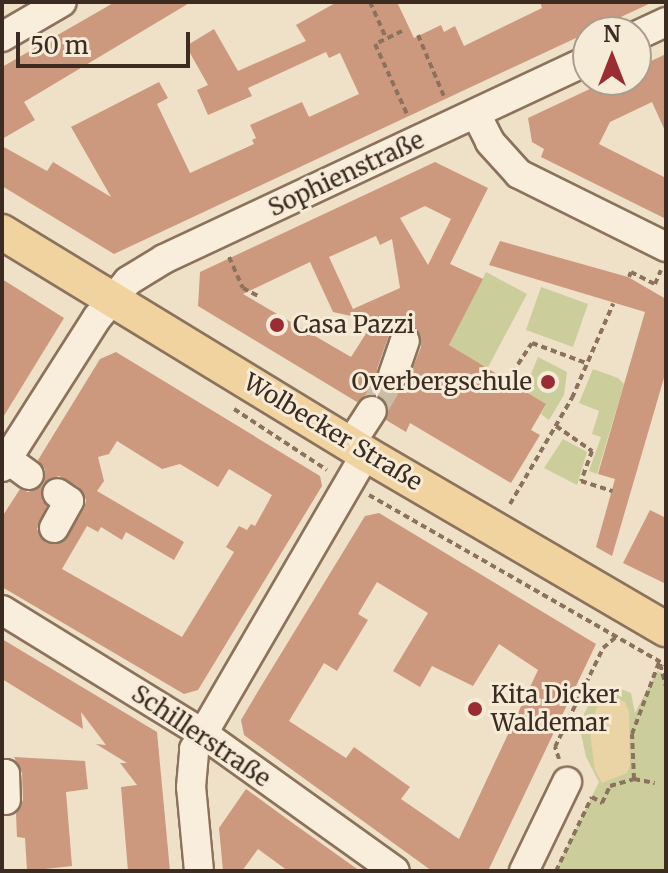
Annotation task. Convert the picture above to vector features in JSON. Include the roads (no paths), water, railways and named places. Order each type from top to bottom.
[{"type":"main road","name":"Wolbecker Straße","points":[[2,232],[358,448],[623,625],[662,645]]},
{"type":"street","points":[[2,37],[62,2]]},
{"type":"street","name":"Sophienstraße","points":[[13,467],[97,318],[128,281],[164,259],[572,68]]},
{"type":"street","points":[[476,114],[490,142],[519,174],[666,247]]},
{"type":"street","points":[[393,375],[405,341]]},
{"type":"street","points":[[199,871],[191,787],[194,749],[358,448],[372,411]]},
{"type":"street","points":[[54,528],[69,501],[57,493]]},
{"type":"street","name":"Schillerstraße","points":[[2,610],[202,733],[395,871]]},
{"type":"street","points":[[524,871],[567,782]]},
{"type":"tunnel","points":[[372,411],[393,375]]},
{"type":"place","name":"Casa Pazzi","points":[[277,325]]},
{"type":"place","name":"Overbergschule","points":[[548,382]]},
{"type":"place","name":"Kita Dicker Waldemar","points":[[475,709]]}]
